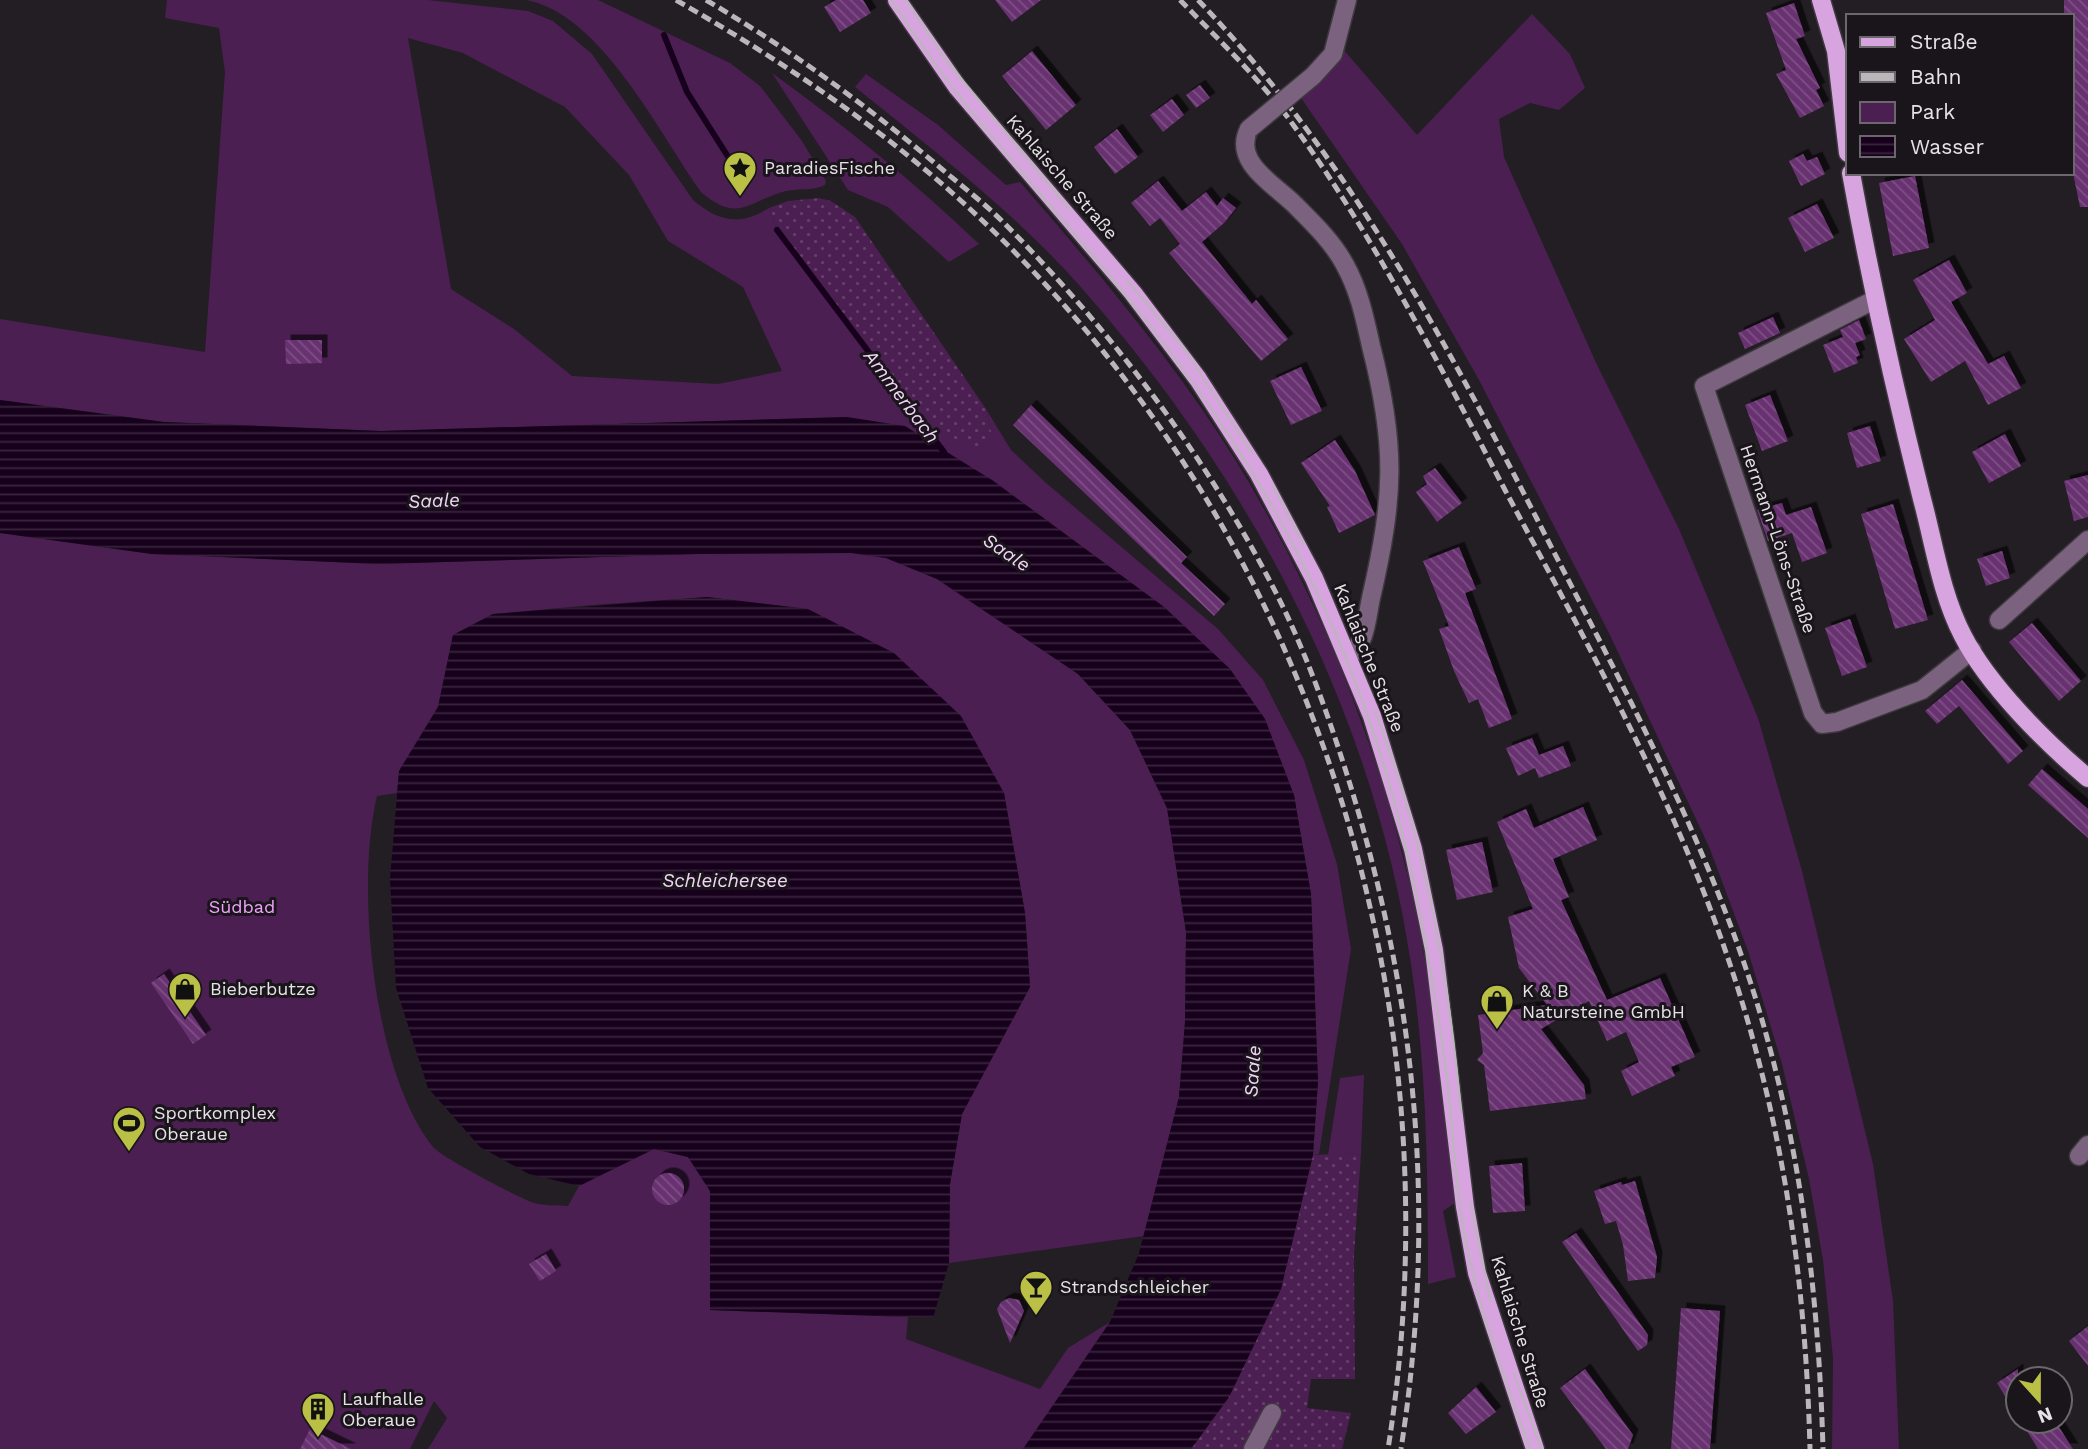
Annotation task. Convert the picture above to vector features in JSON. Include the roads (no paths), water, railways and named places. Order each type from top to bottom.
[{"type":"main road","name":"Kahlaische Straße","points":[[897,0],[958,88],[1133,293],[1198,379],[1259,474],[1314,578],[1372,716],[1413,849],[1434,950],[1465,1207],[1477,1273],[1535,1449]]},
{"type":"main road","points":[[1821,0],[1836,51],[1846,136]]},
{"type":"main road","points":[[1851,175],[1874,300],[1942,578],[1962,635],[1991,680],[2088,778]]},
{"type":"street","points":[[1347,0],[1333,54],[1313,76],[1249,129],[1245,142],[1253,166],[1322,232],[1346,267],[1357,292],[1386,405],[1391,443],[1387,526],[1363,632],[1357,649],[1348,656]]},
{"type":"street","name":"Hermann-Löns-Straße","points":[[1874,300],[1704,386],[1813,713],[1822,724],[1837,722],[1922,690],[1972,650]]},
{"type":"street","points":[[1998,620],[2088,540]]},
{"type":"street","points":[[1253,1449],[1272,1413]]},
{"type":"water","name":"Saale","points":[[0,400],[164,422],[381,431],[847,417],[905,426],[992,480],[1164,607],[1230,669],[1265,719],[1294,795],[1311,894],[1318,1081],[1313,1155],[1281,1289],[1229,1397],[1191,1449],[1023,1449],[1110,1322],[1139,1253],[1179,1097],[1185,1022],[1186,932],[1167,808],[1130,730],[1078,674],[937,579],[886,558],[852,553],[697,554],[379,564],[152,554],[0,533]]},
{"type":"water","name":"Schleichersee","points":[[707,597],[808,609],[894,653],[961,716],[1004,793],[1025,913],[1030,987],[962,1114],[950,1184],[949,1263],[933,1318],[710,1310],[710,1191],[688,1157],[654,1149],[579,1186],[529,1174],[480,1147],[428,1088],[396,988],[390,879],[399,771],[438,707],[453,635],[493,614]]},
{"type":"waterway","name":"Ammerbach","points":[[664,35],[687,92],[746,185]]},
{"type":"waterway","name":"Ammerbach","points":[[777,230],[944,452]]},
{"type":"tram line","points":[[891,0],[957,93],[1112,278],[1191,379],[1276,513],[1324,607],[1364,705],[1405,842],[1425,936],[1440,1031],[1467,1247],[1487,1324],[1530,1449]]},
{"type":"tram line","points":[[906,0],[945,59],[1069,209]]},
{"type":"tram line","points":[[1127,280],[1185,350],[1252,453]]},
{"type":"tram line","points":[[1272,485],[1303,544]]},
{"type":"tram line","points":[[1375,711],[1408,809],[1432,909],[1450,1011],[1461,1113]]},
{"type":"tram line","points":[[1471,1204],[1490,1300]]},
{"type":"tram line","points":[[1514,1373],[1541,1449]]},
{"type":"railway","points":[[676,0],[823,92],[926,170],[959,199],[1080,324],[1183,462],[1267,611],[1331,770],[1376,935],[1401,1104],[1405,1277],[1388,1449]]},
{"type":"railway","points":[[706,0],[799,59],[887,124],[988,208],[1044,264],[1122,356],[1194,453],[1226,504],[1284,609],[1322,700],[1353,794],[1393,957],[1406,1038],[1415,1119],[1419,1200],[1418,1282],[1412,1365],[1401,1449]]},
{"type":"railway","points":[[1180,0],[1240,61],[1282,109],[1324,169],[1380,259],[1586,642],[1663,797],[1708,903],[1732,970],[1769,1104],[1794,1239],[1802,1308],[1810,1449]]},
{"type":"railway","points":[[1198,0],[1250,58],[1299,119],[1344,182],[1426,313],[1602,644],[1694,836],[1745,967],[1766,1034],[1790,1137],[1800,1188],[1813,1292],[1823,1449]]},
{"type":"place","name":"ParadiesFische","points":[[740,198]]},
{"type":"place","name":"Bieberbutze","points":[[185,1019]]},
{"type":"place","name":"K & B Natursteine GmbH","points":[[1497,1031]]},
{"type":"place","name":"Sportkomplex Oberaue","points":[[129,1153]]},
{"type":"place","name":"Strandschleicher","points":[[1036,1317]]},
{"type":"place","name":"Laufhalle Oberaue","points":[[318,1439]]},
{"type":"park label","name":"Südbad","points":[[242,907]]}]
